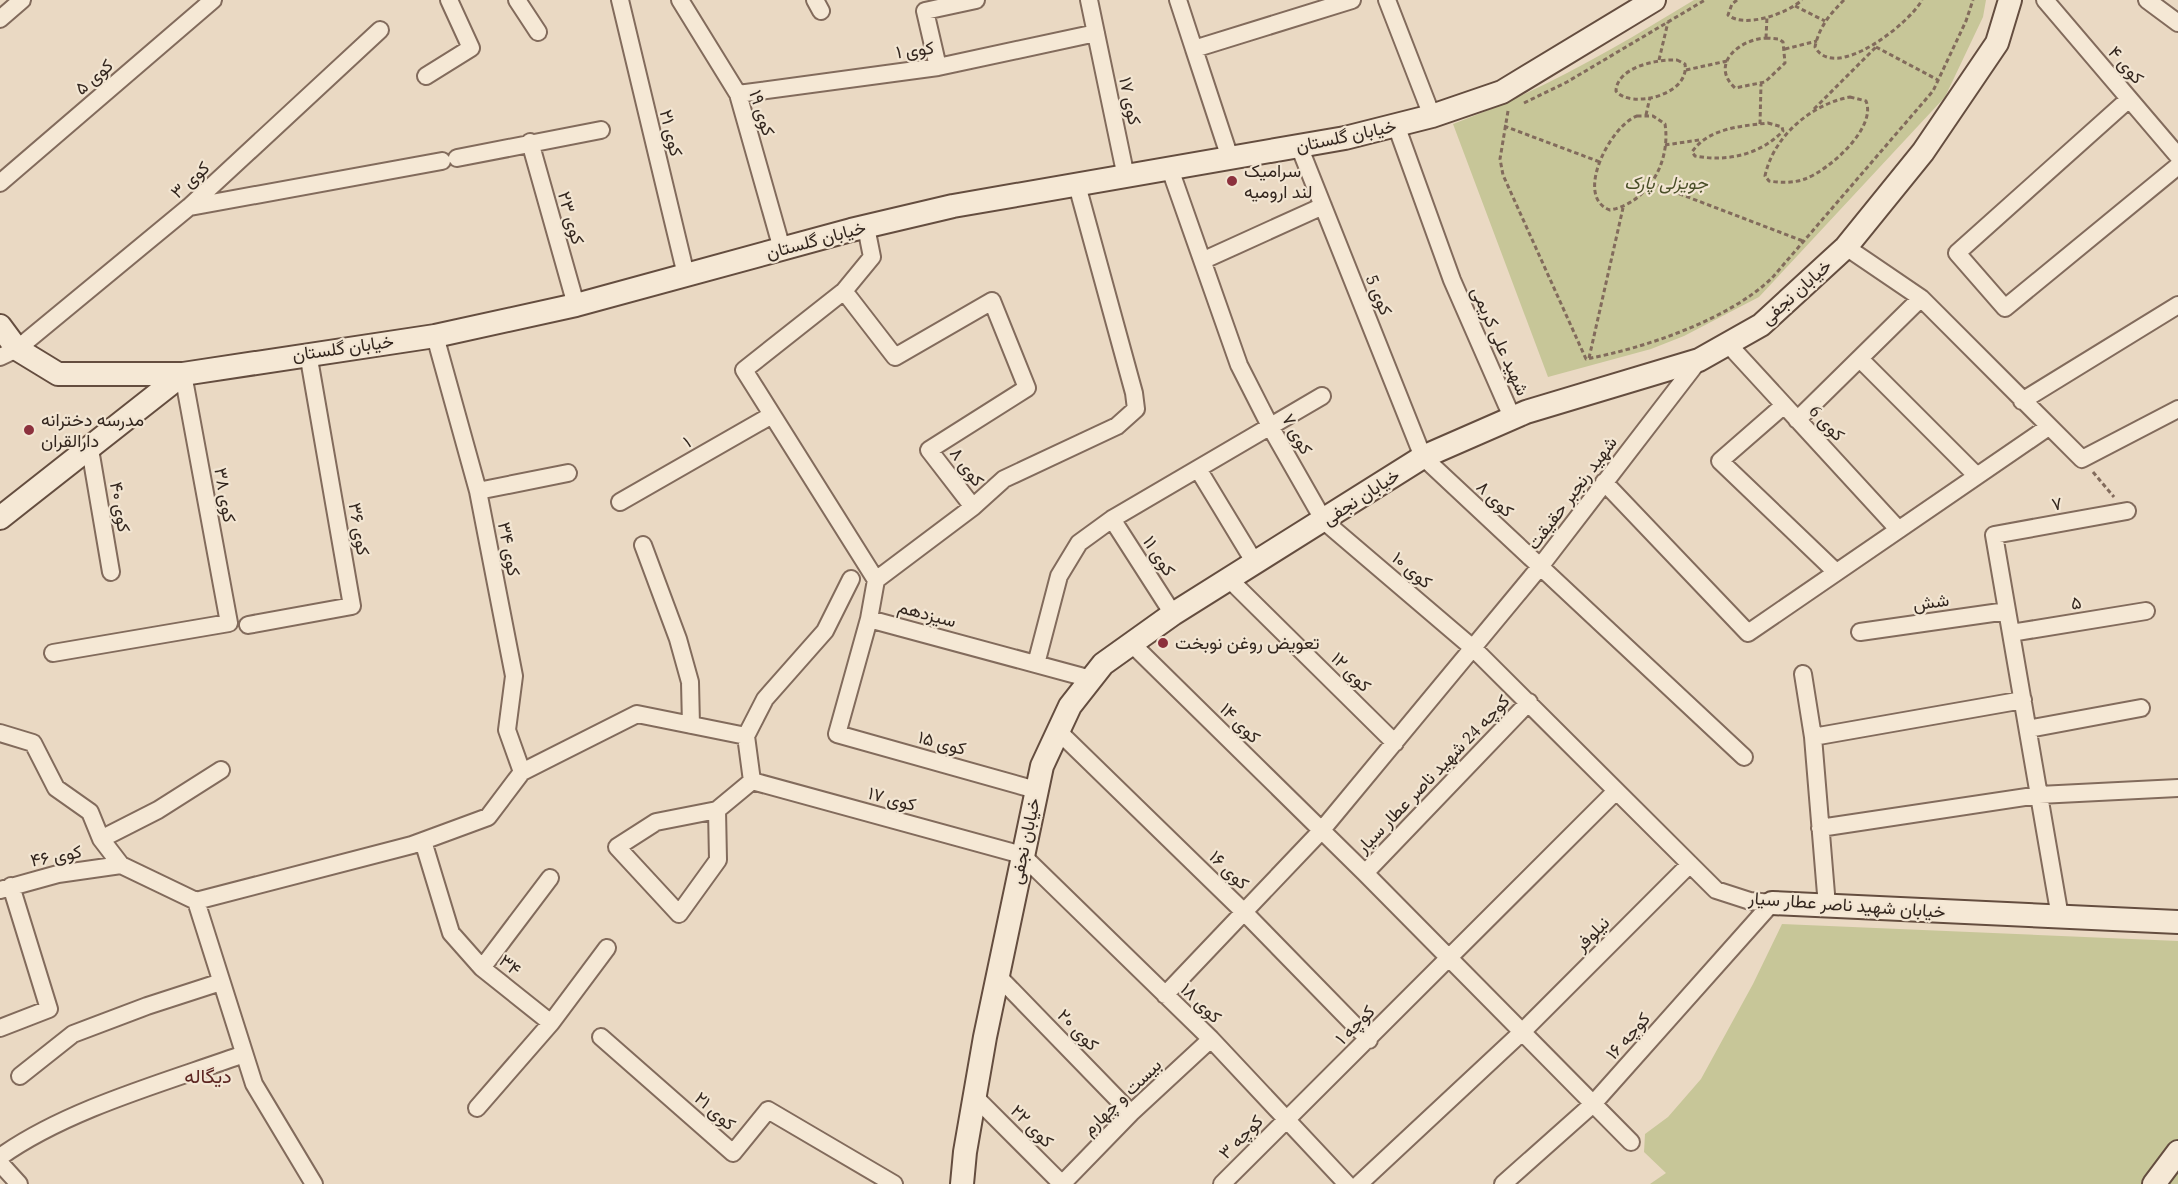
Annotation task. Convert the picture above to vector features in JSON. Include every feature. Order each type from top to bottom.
[{"type":"street","points":[[0,19],[22,0]]},
{"type":"street","name":"کوی ۵","points":[[0,183],[213,0]]},
{"type":"street","points":[[426,76],[471,48],[449,0]]},
{"type":"street","points":[[518,0],[538,32]]},
{"type":"street","name":"کوی ۲۱","points":[[620,0],[686,275]]},
{"type":"street","name":"کوی ۱۹","points":[[680,0],[738,94],[782,249]]},
{"type":"street","points":[[938,67],[925,11],[976,0]]},
{"type":"street","name":"کوی ۱۷","points":[[1089,0],[1125,177]]},
{"type":"street","points":[[1178,0],[1230,158]]},
{"type":"street","points":[[1194,49],[1352,0]]},
{"type":"street","points":[[1387,0],[1432,117]]},
{"type":"street","name":"خیابان گلستان","points":[[0,518],[183,374],[308,353],[435,336],[576,305],[866,226],[953,206],[1299,146],[1432,117],[1502,92],[1654,0]]},
{"type":"street","name":"خیابان نجفی","points":[[962,1184],[965,1152],[997,975],[1042,766],[1070,706],[1103,664],[1173,614],[1324,522],[1423,457],[1512,417],[1699,360],[1761,325],[1846,248],[1923,152],[1997,43],[2010,0]]},
{"type":"street","name":"کوی ۴","points":[[2045,0],[2178,156]]},
{"type":"street","points":[[2146,0],[2178,23]]},
{"type":"street","name":"کوی ۳","points":[[8,353],[189,207],[380,30]]},
{"type":"street","name":"کوی ۱","points":[[738,94],[938,67],[1096,33]]},
{"type":"street","points":[[2129,99],[1957,253],[2005,308],[2178,166]]},
{"type":"street","name":"شهید علی کریمی","points":[[1396,125],[1452,280],[1512,417]]},
{"type":"street","points":[[189,207],[601,130]]},
{"type":"street","name":"کوی ۲۳","points":[[530,142],[576,305]]},
{"type":"street","name":"کوی 5","points":[[1299,146],[1423,457]]},
{"type":"street","name":"کوی ۷","points":[[1170,169],[1204,260],[1239,365],[1271,428],[1324,522]]},
{"type":"street","points":[[876,580],[973,507],[1004,479],[1118,426],[1136,409],[1134,393],[1077,185]]},
{"type":"street","points":[[1204,260],[1323,206]]},
{"type":"street","points":[[866,226],[872,257],[844,291],[744,370],[876,580],[869,619]]},
{"type":"street","points":[[1846,248],[1920,298],[2048,428],[2082,459],[2178,409]]},
{"type":"street","name":"کوی ۸","points":[[844,291],[895,357],[992,301],[1027,388],[929,450],[973,507]]},
{"type":"street","points":[[1797,420],[1920,298]]},
{"type":"street","points":[[2022,401],[2178,305]]},
{"type":"street","points":[[0,326],[8,353],[58,374],[183,374]]},
{"type":"street","name":"کوی ۳۴","points":[[435,336],[478,491],[514,676],[507,730],[522,772]]},
{"type":"street","name":"کوی 6","points":[[1728,344],[1898,529]]},
{"type":"street","name":"کوی ۳۶","points":[[248,626],[352,606],[308,353]]},
{"type":"street","points":[[1860,359],[1977,476]]},
{"type":"street","name":"شهید رنجبر حقیقت","points":[[1165,995],[1321,831],[1474,649],[1699,360]]},
{"type":"street","name":"کوی ۳۸","points":[[53,652],[229,623],[183,374]]},
{"type":"street","points":[[1036,664],[1059,576],[1078,543],[1112,519],[1271,428],[1322,396]]},
{"type":"street","points":[[1783,406],[1720,461],[1836,572]]},
{"type":"street","name":"۱","points":[[620,502],[772,415]]},
{"type":"street","points":[[1604,482],[1748,633],[2048,428]]},
{"type":"street","name":"کوی ۴۰","points":[[90,449],[111,572]]},
{"type":"street","name":"کوی ۸","points":[[1423,457],[1539,568],[1744,757]]},
{"type":"street","points":[[1198,469],[1255,563]]},
{"type":"street","points":[[478,491],[568,472]]},
{"type":"street","name":"۷","points":[[2007,610],[1994,535],[2127,511]]},
{"type":"street","name":"کوی ۱۱","points":[[1112,519],[1173,614]]},
{"type":"street","name":"کوی ۱۰","points":[[1324,522],[1474,649]]},
{"type":"street","points":[[643,545],[678,639],[690,682],[691,725]]},
{"type":"street","points":[[717,810],[718,860],[679,914],[617,847],[656,822],[717,810],[752,781],[746,736],[765,699],[825,631],[851,579]]},
{"type":"street","name":"کوی ۱۲","points":[[1229,579],[1395,743]]},
{"type":"street","points":[[2007,610],[2060,918]]},
{"type":"street","name":"شش","points":[[1860,632],[2007,610]]},
{"type":"street","name":"۵","points":[[2011,633],[2146,611]]},
{"type":"street","name":"سیزدهم","points":[[837,734],[869,619],[1091,679]]},
{"type":"street","name":"کوی ۱۴","points":[[1132,644],[1365,873],[1631,1143]]},
{"type":"street","name":"خیابان شهید ناصر عطار سیار","points":[[1474,649],[1716,890],[1750,901],[1772,903],[2060,918],[2178,921]]},
{"type":"street","points":[[1803,674],[1813,737],[1827,906]]},
{"type":"street","points":[[1813,737],[2023,700]]},
{"type":"street","name":"کوچه 24 شهید ناصر عطار سیار","points":[[1365,873],[1529,702]]},
{"type":"street","points":[[2028,729],[2140,708]]},
{"type":"street","points":[[0,733],[33,743],[56,788],[90,812],[101,839],[121,865],[196,901],[423,841],[488,817],[522,772],[637,714],[746,736]]},
{"type":"street","name":"کوی ۱۶","points":[[1058,731],[1245,913],[1369,1040]]},
{"type":"street","name":"کوی ۱۵","points":[[837,734],[1036,790]]},
{"type":"street","points":[[101,839],[159,810],[221,770]]},
{"type":"street","name":"کوی ۱۷","points":[[752,781],[1022,855]]},
{"type":"street","points":[[1820,828],[2039,795],[2178,788]]},
{"type":"street","name":"کوچه ۱","points":[[1288,1118],[1369,1040],[1447,957],[1616,791]]},
{"type":"street","name":"۳۴","points":[[423,841],[451,933],[482,968],[551,1023]]},
{"type":"street","name":"کوی ۱۸","points":[[1022,855],[1210,1039],[1288,1118],[1347,1184]]},
{"type":"street","name":"نیلوفر","points":[[1359,1184],[1522,1032],[1690,864]]},
{"type":"street","name":"کوی ۴۶","points":[[5,888],[58,874],[121,865]]},
{"type":"street","points":[[482,968],[550,878]]},
{"type":"street","points":[[0,1028],[49,1010],[5,888]]},
{"type":"street","points":[[196,901],[254,1084],[314,1184]]},
{"type":"street","name":"کوچه ۱۶","points":[[1503,1184],[1593,1104],[1772,903]]},
{"type":"street","points":[[477,1108],[551,1023],[607,948]]},
{"type":"street","name":"کوی ۲۰","points":[[997,975],[1131,1113]]},
{"type":"street","points":[[20,1076],[73,1034],[147,1006],[221,982]]},
{"type":"street","name":"کوی ۲۱","points":[[601,1037],[733,1153],[768,1110],[894,1184]]},
{"type":"street","name":"بیست و چهارم","points":[[1062,1184],[1131,1113],[1210,1039]]},
{"type":"street","points":[[0,1157],[28,1137],[114,1101],[244,1054]]},
{"type":"street","name":"کوی ۲۲","points":[[975,1095],[1062,1184]]},
{"type":"street","name":"کوچه ۳","points":[[1221,1184],[1288,1118]]},
{"type":"street","points":[[2154,1184],[2178,1152]]},
{"type":"street","points":[[0,1163],[19,1184]]},
{"type":"path","points":[[1518,105],[1567,82],[1706,0]]},
{"type":"path","points":[[1737,0],[1728,10],[1732,18],[1767,17],[1795,6],[1802,0]]},
{"type":"path","points":[[1844,0],[1825,21],[1816,41],[1815,47],[1819,54],[1834,58],[1854,54],[1874,46],[1938,80]]},
{"type":"path","points":[[1804,119],[1819,108],[1839,99],[1859,98],[1866,101],[1869,108],[1864,128],[1823,170],[1797,181],[1769,181],[1766,176],[1767,168],[1774,152],[1793,128],[1874,46],[1905,20],[1922,0]]},
{"type":"path","points":[[1508,109],[1500,159],[1507,186],[1586,359],[1662,340],[1755,294],[1933,91],[1966,21],[1973,0]]},
{"type":"path","points":[[1795,6],[1825,21]]},
{"type":"path","points":[[1766,38],[1767,17]]},
{"type":"path","points":[[1659,60],[1668,22]]},
{"type":"path","points":[[1766,38],[1779,39],[1785,49],[1785,63],[1772,78],[1761,83],[1735,88],[1726,77],[1727,61],[1738,46],[1747,40],[1766,38]]},
{"type":"path","points":[[1785,49],[1816,41]]},
{"type":"path","points":[[1659,60],[1682,61],[1686,70],[1684,81],[1650,97],[1628,99],[1618,95],[1616,87],[1636,69],[1659,60]]},
{"type":"path","points":[[1686,70],[1727,61]]},
{"type":"path","points":[[1760,124],[1761,83]]},
{"type":"path","points":[[1646,115],[1650,97]]},
{"type":"path","points":[[1646,115],[1660,119],[1665,124],[1662,162],[1642,196],[1624,206],[1610,210],[1602,207],[1596,200],[1594,191],[1600,162],[1619,127],[1630,118],[1646,115]]},
{"type":"path","points":[[1665,145],[1701,140],[1723,131],[1760,124],[1776,124],[1783,131],[1762,149],[1747,154],[1705,158],[1695,156],[1692,152],[1701,140]]},
{"type":"path","points":[[1504,126],[1600,162]]},
{"type":"path","points":[[1651,183],[1803,241]]},
{"type":"path","points":[[1589,358],[1624,206]]},
{"type":"path","points":[[2082,459],[2127,511]]},
{"type":"green space","name":"جویزلی پارک","points":[[1694,0],[1986,0],[1983,17],[1945,97],[1759,297],[1684,336],[1651,349],[1548,377],[1453,124],[1546,84],[1636,35]]},
{"type":"green space","points":[[1782,924],[2178,941],[2178,1184],[1650,1184],[1666,1173],[1644,1152],[1645,1134],[1668,1117],[1701,1079],[1753,984]]},
{"type":"place","name":"سرامیک لند ارومیه","points":[[1232,181]]},
{"type":"place","name":"مدرسه دخترانه دارالقران","points":[[29,430]]},
{"type":"place","name":"تعویض روغن نوبخت","points":[[1163,643]]},
{"type":"district","name":"دیگاله","points":[[208,1076]]}]
